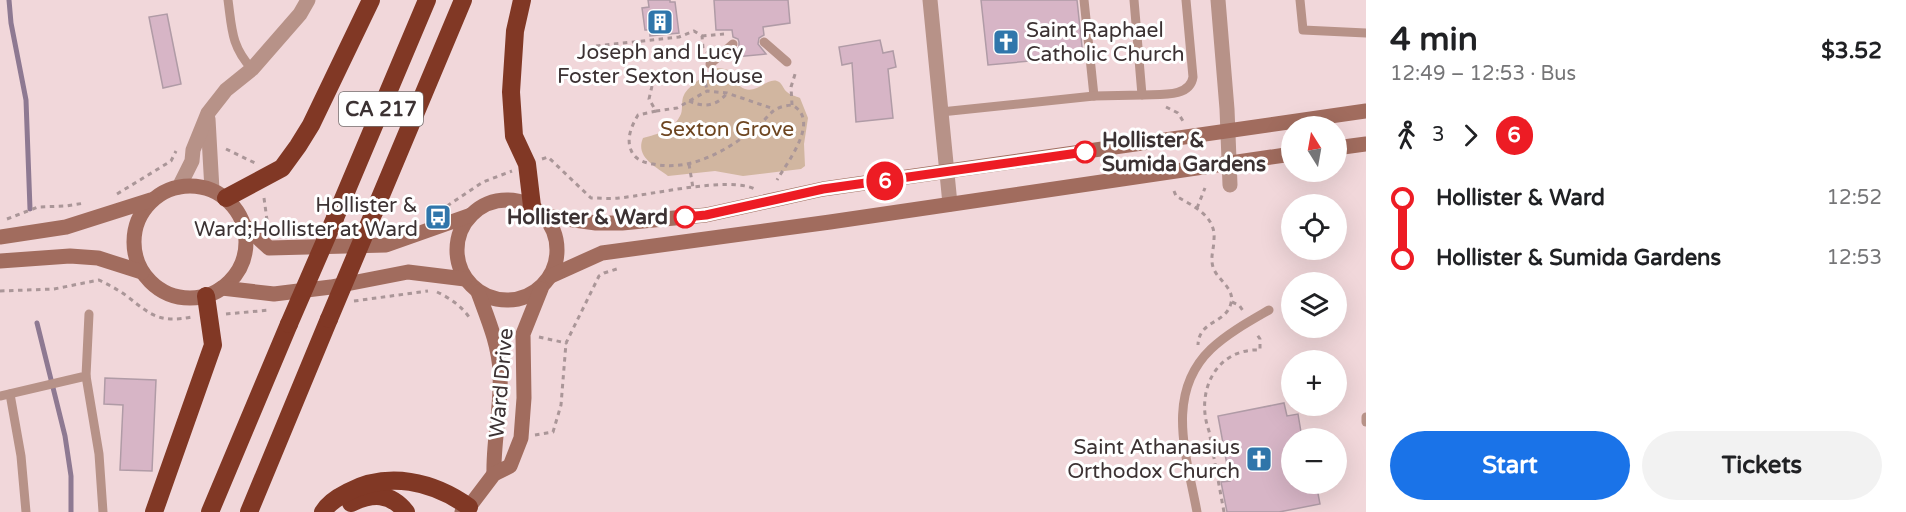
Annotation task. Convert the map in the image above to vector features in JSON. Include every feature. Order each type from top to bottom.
[{"type":"highway","points":[[219,194],[282,168],[311,125],[371,0]]},
{"type":"highway","name":"CA 217","points":[[210,512],[427,0]]},
{"type":"highway","name":"CA 217","points":[[249,512],[464,0]]},
{"type":"highway","points":[[522,0],[515,31],[511,92],[514,136],[527,164],[539,211]]},
{"type":"highway","points":[[154,512],[213,345],[214,292]]},
{"type":"highway","points":[[323,512],[337,498],[355,488],[381,480],[402,479],[426,484],[453,495],[466,509]]},
{"type":"highway","points":[[337,512],[349,503],[376,496],[391,498],[406,512]]},
{"type":"main road","points":[[539,211],[554,229],[558,245],[557,261],[551,276],[541,289],[527,297],[511,301],[494,299],[478,292],[465,279],[458,263],[456,246],[461,229],[471,215],[485,204],[501,200],[517,200],[539,211],[596,223],[622,223],[706,215],[823,189],[1366,111]]},
{"type":"main road","points":[[1347,147],[1366,144]]},
{"type":"main road","points":[[551,276],[602,253],[1281,156]]},
{"type":"main road","points":[[3,236],[66,227],[151,200],[168,190],[198,186],[219,194],[237,210],[244,225],[246,242],[243,260],[235,276],[214,292]]},
{"type":"main road","points":[[151,200],[139,216],[134,234],[134,254],[142,272],[154,285],[170,295],[188,298],[214,292],[274,294],[331,287],[408,272],[465,279]]},
{"type":"main road","points":[[244,225],[269,248],[386,245],[471,215]]},
{"type":"main road","points":[[4,261],[70,256],[98,258],[142,272]]},
{"type":"main road","name":"Ward Drive","points":[[466,509],[494,474],[510,466],[521,438],[524,398],[523,334],[541,289]]},
{"type":"main road","name":"Ward Drive","points":[[478,292],[494,336],[500,370],[500,414],[494,474]]},
{"type":"street","points":[[178,187],[192,161],[193,150],[208,113],[226,90],[252,69],[300,14],[308,0]]},
{"type":"street","points":[[930,0],[950,204]]},
{"type":"street","points":[[1218,0],[1230,185]]},
{"type":"street","points":[[208,113],[219,194]]},
{"type":"lane","points":[[228,0],[233,35],[240,56],[252,69]]},
{"type":"lane","points":[[1084,0],[1094,96]]},
{"type":"lane","points":[[1134,0],[1142,95]]},
{"type":"lane","points":[[941,112],[1094,96],[1180,92],[1192,84],[1193,77],[1186,0]]},
{"type":"lane","points":[[1300,0],[1303,30],[1366,33]]},
{"type":"lane","points":[[765,42],[787,62]]},
{"type":"lane","points":[[712,62],[733,44]]},
{"type":"lane","points":[[1197,512],[1182,416],[1188,384],[1197,365],[1211,349],[1227,336],[1269,310]]},
{"type":"lane","points":[[89,314],[86,376],[99,454],[103,512]]},
{"type":"lane","points":[[26,512],[21,456],[5,395],[86,376]]},
{"type":"lane","points":[[1366,417],[1366,422]]},
{"type":"path","points":[[596,46],[679,37],[694,31],[702,36],[732,33]]},
{"type":"path","points":[[702,36],[703,48],[712,62]]},
{"type":"path","points":[[792,105],[793,77],[798,67]]},
{"type":"path","points":[[699,71],[705,79],[707,91]]},
{"type":"path","points":[[651,86],[649,99],[656,111]]},
{"type":"path","points":[[774,109],[746,136],[717,154],[688,164],[664,166],[644,163],[632,153],[629,144],[631,127],[638,115],[677,108],[707,91],[727,93],[774,109],[792,105],[800,109],[803,115],[804,130],[777,180]]},
{"type":"path","points":[[689,100],[699,105],[710,105],[721,101],[727,93]]},
{"type":"path","points":[[217,149],[225,148],[257,165],[258,169]]},
{"type":"path","points":[[109,198],[171,161],[177,149]]},
{"type":"path","points":[[535,161],[548,157],[591,198],[592,204]]},
{"type":"path","points":[[688,164],[693,188]]},
{"type":"path","points":[[591,198],[617,198],[719,184],[748,185]]},
{"type":"path","points":[[1197,208],[1205,188]]},
{"type":"path","points":[[1174,191],[1176,196],[1197,208],[1209,219],[1214,230],[1213,266],[1229,289],[1232,302],[1221,319],[1205,327],[1198,346],[1193,352]]},
{"type":"path","points":[[5,219],[38,207],[66,206],[93,201]]},
{"type":"path","points":[[553,432],[561,405],[566,343],[599,276],[628,265]]},
{"type":"path","points":[[0,291],[54,289],[99,280],[126,295],[142,309],[162,319],[196,316]]},
{"type":"path","points":[[343,303],[426,291],[438,292],[450,298],[467,314],[474,327]]},
{"type":"path","points":[[1232,302],[1239,305],[1244,312]]},
{"type":"path","points":[[218,315],[273,310]]},
{"type":"path","points":[[1224,512],[1206,422],[1204,400],[1211,376],[1222,362],[1242,351],[1260,350],[1260,339],[1256,333]]},
{"type":"path","points":[[531,335],[566,343]]},
{"type":"green space","name":"Sexton Grove","points":[[717,68],[731,71],[741,87],[745,89],[754,89],[777,81],[788,93],[800,98],[808,118],[804,144],[805,166],[801,169],[743,176],[715,171],[668,176],[652,165],[642,151],[643,138],[670,128],[681,114],[686,91]]},
{"type":"building","name":"Joseph and Lucy Foster Sexton House","points":[[648,0],[675,2],[679,33],[650,36],[650,30],[645,30],[642,8],[649,7]]},
{"type":"building","points":[[714,0],[788,0],[790,23],[763,27],[764,35],[759,38],[758,44],[766,54],[735,57],[734,52],[739,47],[738,39],[733,37],[732,30],[716,30]]},
{"type":"building","points":[[981,0],[1077,0],[1083,56],[988,65]]},
{"type":"building","points":[[167,14],[181,84],[163,88],[149,17]]},
{"type":"building","points":[[880,40],[883,53],[893,51],[896,67],[888,69],[893,118],[856,122],[852,63],[842,65],[839,47]]},
{"type":"building","points":[[105,378],[156,380],[152,471],[120,470],[123,405],[104,404]]},
{"type":"building","name":"Saint Athanasius Orthodox Church","points":[[1281,404],[1281,416],[1298,416],[1300,428],[1281,428],[1281,494],[1318,494],[1320,504],[1279,512],[1227,512],[1221,482],[1230,481],[1218,416]]},
{"type":"waterway","points":[[9,0],[11,23],[26,100],[30,209]]},
{"type":"waterway","points":[[37,323],[65,436],[71,476],[71,512]]},
{"type":"bus line","name":"6","points":[[685,217],[706,215],[823,189],[1085,152]]},
{"type":"place","name":"Joseph and Lucy Foster Sexton House","points":[[660,22]]},
{"type":"place","name":"Saint Raphael Catholic Church","points":[[1006,42]]},
{"type":"place","name":"Hollister & Sumida Gardens","points":[[1085,152]]},
{"type":"place","name":"Hollister & Ward;Hollister at Ward","points":[[438,217]]},
{"type":"place","name":"Hollister & Ward","points":[[685,217]]},
{"type":"place","name":"Saint Athanasius Orthodox Church","points":[[1259,459]]}]
